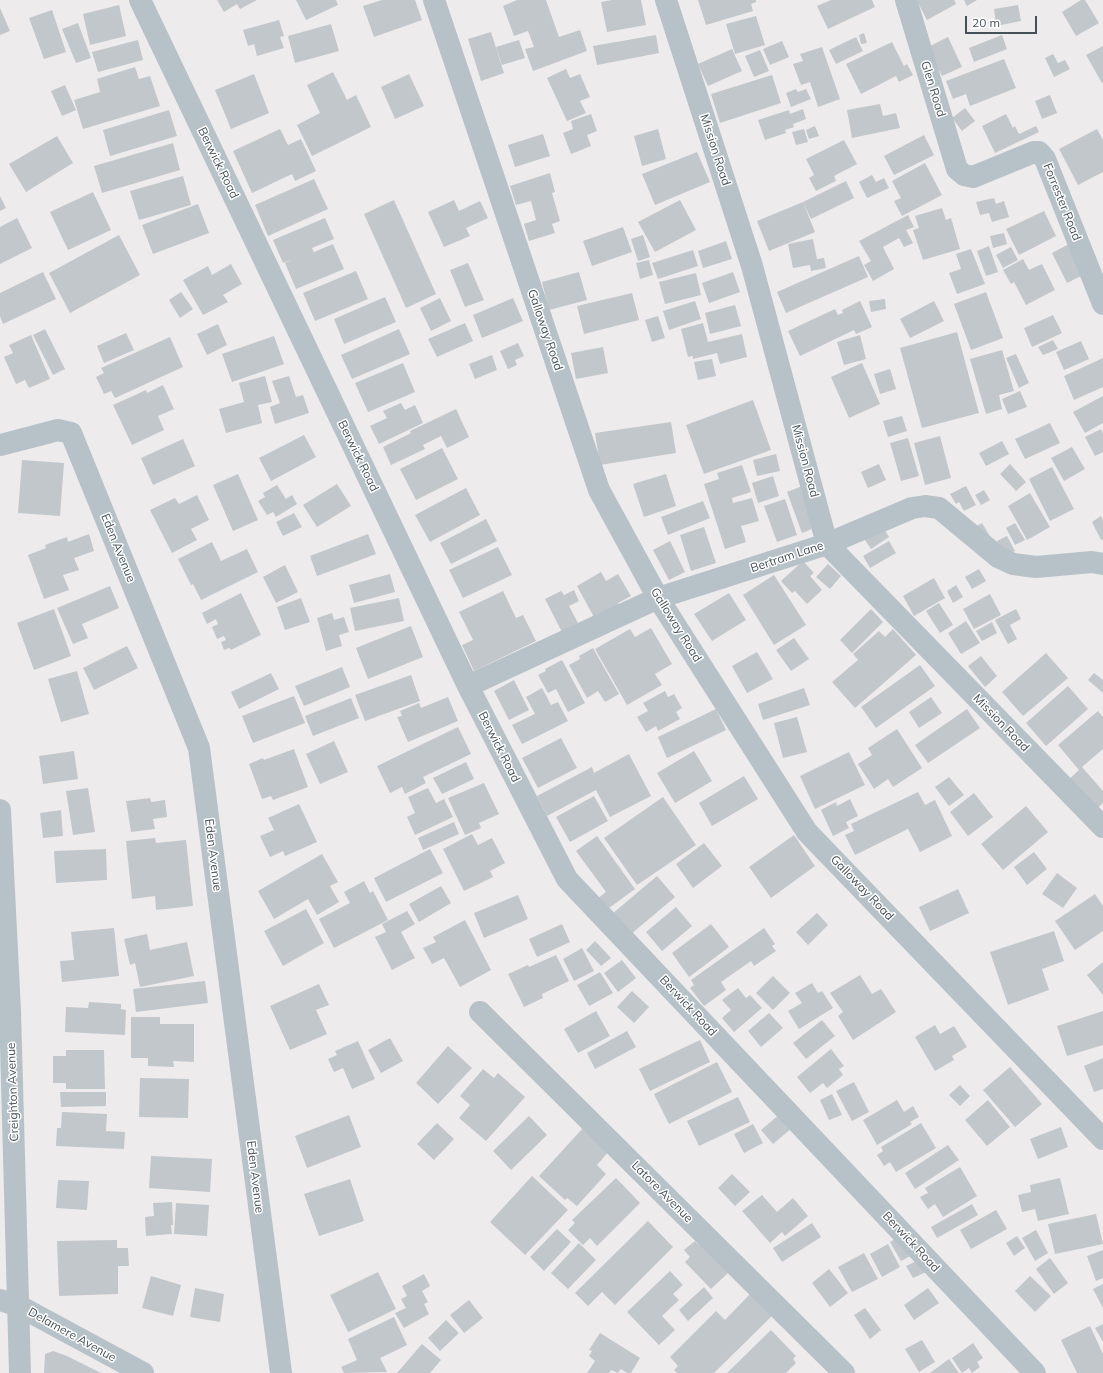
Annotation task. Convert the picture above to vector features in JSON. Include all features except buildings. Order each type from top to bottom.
[{"type":"street","name":"Berwick Road","points":[[140,0],[468,686],[567,879],[1035,1373]]},
{"type":"street","name":"Galloway Road","points":[[434,0],[599,490],[658,598],[807,832],[1103,1139]]},
{"type":"street","name":"Mission Road","points":[[666,0],[752,266],[827,544],[1103,827]]},
{"type":"street","name":"Glen Road","points":[[906,0],[957,168],[964,175]]},
{"type":"street","name":"Forrester Road","points":[[964,175],[973,177],[1034,152],[1039,152],[1045,159],[1103,304]]},
{"type":"street","name":"Eden Avenue","points":[[0,445],[58,430],[71,433],[199,748],[281,1373]]},
{"type":"street","name":"Bertram Lane","points":[[468,686],[658,598],[827,544],[912,508],[925,506],[939,508],[998,556],[1013,564],[1036,567],[1092,562],[1103,564]]},
{"type":"street","name":"Creighton Avenue","points":[[0,810],[10,1303],[20,1373]]},
{"type":"street","name":"Latore Avenue","points":[[480,1012],[844,1373]]},
{"type":"street","name":"Delamere Avenue","points":[[10,1303],[143,1373]]}]
